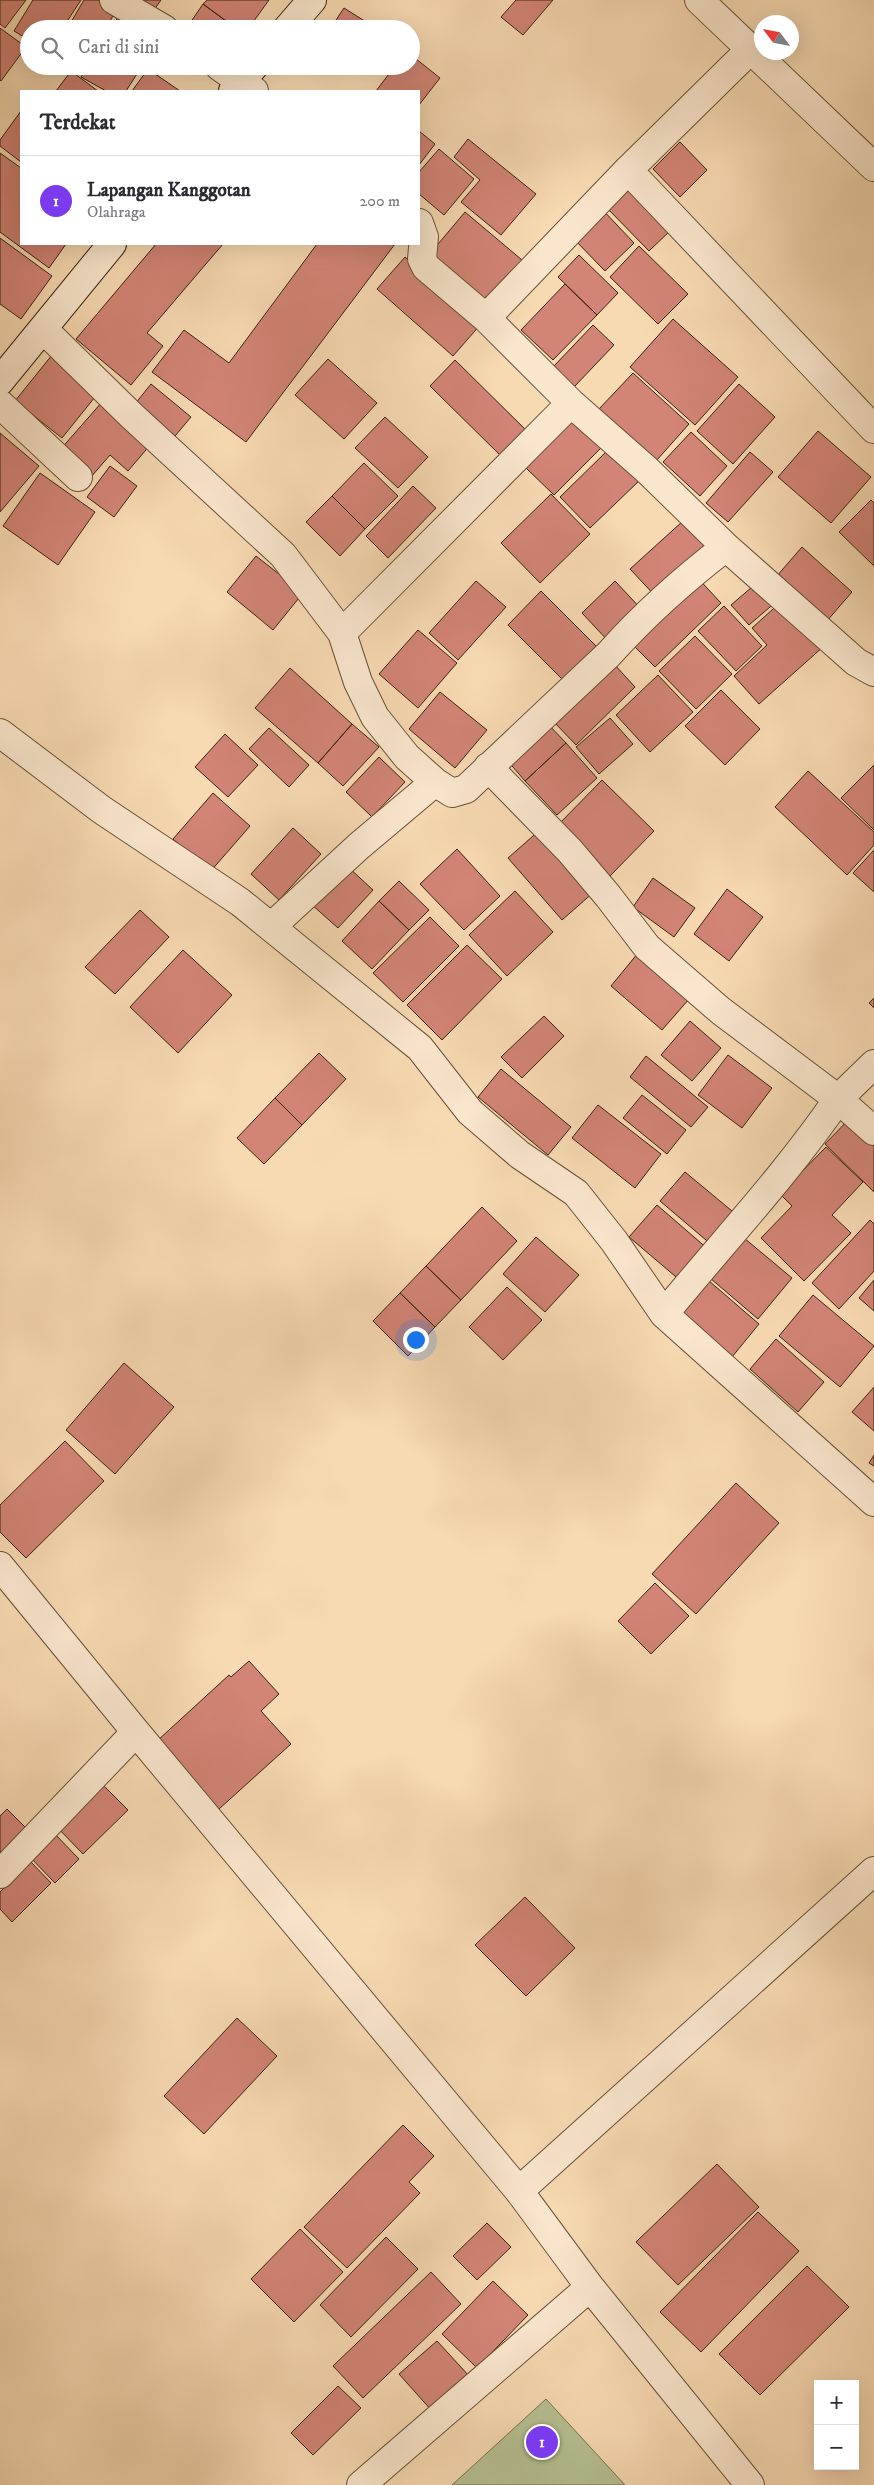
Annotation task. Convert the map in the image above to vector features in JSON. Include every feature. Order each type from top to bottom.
[{"type":"street","points":[[114,0],[148,20]]},
{"type":"street","points":[[295,20],[312,0]]},
{"type":"street","points":[[699,0],[874,167]]},
{"type":"street","points":[[486,318],[628,170],[751,49]]},
{"type":"street","points":[[628,170],[874,429]]},
{"type":"street","points":[[420,226],[424,238],[422,259],[426,267],[486,318],[572,403],[647,470],[726,547],[856,662],[874,672]]},
{"type":"street","points":[[0,381],[44,330],[111,245]]},
{"type":"street","points":[[44,330],[153,436],[283,555],[342,633],[358,682],[376,717],[408,757],[435,782],[452,793],[466,789],[609,654],[626,635],[699,568],[726,547]]},
{"type":"street","points":[[342,633],[572,403]]},
{"type":"street","points":[[0,404],[78,477]]},
{"type":"street","points":[[0,733],[102,810],[240,902],[420,1048],[470,1112],[520,1154],[576,1193],[614,1241],[664,1314],[874,1502]]},
{"type":"street","points":[[488,767],[570,851],[647,947],[721,1011],[838,1100],[874,1131]]},
{"type":"street","points":[[271,927],[359,846],[435,782]]},
{"type":"street","points":[[664,1314],[752,1211],[838,1100],[874,1064]]},
{"type":"street","points":[[0,1566],[519,2191],[590,2286],[750,2485]]},
{"type":"street","points":[[0,1874],[136,1732]]},
{"type":"street","points":[[519,2191],[874,1871]]},
{"type":"street","points":[[361,2485],[590,2286]]},
{"type":"green space","points":[[546,2399],[625,2485],[452,2485]]},
{"type":"building","points":[[0,0],[26,0],[5,28],[0,24]]},
{"type":"building","points":[[33,0],[81,0],[68,20],[21,20]]},
{"type":"building","points":[[84,0],[98,0],[116,11],[110,20],[72,20]]},
{"type":"building","points":[[124,0],[161,0],[149,17]]},
{"type":"building","points":[[207,0],[269,0],[255,20],[225,20],[203,4]]},
{"type":"building","points":[[516,0],[553,0],[523,35],[501,17]]},
{"type":"building","points":[[203,4],[225,20],[192,20]]},
{"type":"building","points":[[344,8],[363,20],[336,20]]},
{"type":"building","points":[[20,21],[20,35],[14,31]]},
{"type":"building","points":[[0,28],[20,43],[20,55],[0,80]]},
{"type":"building","points":[[420,62],[440,78],[420,104],[420,90],[377,90],[388,75],[420,75]]},
{"type":"building","points":[[68,75],[76,75],[97,90],[57,90]]},
{"type":"building","points":[[82,75],[136,75],[127,90],[104,90],[81,77]]},
{"type":"building","points":[[144,75],[157,75],[179,90],[133,90]]},
{"type":"building","points":[[20,112],[20,161],[0,146],[0,140]]},
{"type":"building","points":[[420,132],[435,144],[420,164]]},
{"type":"building","points":[[468,139],[536,194],[501,235],[461,202],[480,180],[454,157]]},
{"type":"building","points":[[680,142],[707,170],[680,197],[653,169]]},
{"type":"building","points":[[439,149],[474,179],[444,215],[420,195],[420,171]]},
{"type":"building","points":[[0,153],[20,167],[20,245],[65,245],[49,268],[0,232]]},
{"type":"building","points":[[626,184],[671,230],[649,251],[605,206]]},
{"type":"building","points":[[600,207],[634,243],[605,271],[571,236]]},
{"type":"building","points":[[465,212],[522,260],[485,304],[428,256]]},
{"type":"building","points":[[0,238],[52,276],[21,319],[0,304]]},
{"type":"building","points":[[155,245],[222,245],[147,333],[163,346],[131,385],[76,339]]},
{"type":"building","points":[[316,245],[394,245],[246,442],[152,372],[184,330],[229,363]]},
{"type":"building","points":[[639,246],[688,294],[658,324],[610,277]]},
{"type":"building","points":[[579,255],[618,293],[597,315],[558,277]]},
{"type":"building","points":[[405,257],[481,324],[453,356],[377,289]]},
{"type":"building","points":[[565,284],[597,315],[553,360],[521,330]]},
{"type":"building","points":[[673,319],[738,377],[695,425],[630,367]]},
{"type":"building","points":[[593,325],[614,345],[574,387],[554,366]]},
{"type":"building","points":[[52,355],[99,392],[62,438],[15,401]]},
{"type":"building","points":[[328,359],[377,403],[344,439],[295,395]]},
{"type":"building","points":[[455,360],[529,433],[504,459],[430,386]]},
{"type":"building","points":[[633,373],[689,424],[656,461],[599,409]]},
{"type":"building","points":[[151,384],[191,417],[170,442],[131,409]]},
{"type":"building","points":[[739,384],[775,417],[733,464],[697,431]]},
{"type":"building","points":[[102,402],[151,444],[128,471],[110,455],[91,477],[60,450]]},
{"type":"building","points":[[575,416],[604,445],[554,495],[525,467]]},
{"type":"building","points":[[385,417],[428,457],[398,488],[355,448]]},
{"type":"building","points":[[818,431],[871,477],[831,523],[778,477]]},
{"type":"building","points":[[691,432],[727,466],[700,496],[663,462]]},
{"type":"building","points":[[0,433],[39,466],[0,512]]},
{"type":"building","points":[[609,449],[640,480],[590,528],[560,497]]},
{"type":"building","points":[[750,452],[773,472],[728,522],[706,503]]},
{"type":"building","points":[[364,463],[398,496],[365,529],[332,496]]},
{"type":"building","points":[[110,466],[137,486],[114,517],[87,497]]},
{"type":"building","points":[[40,473],[95,512],[58,565],[3,526]]},
{"type":"building","points":[[413,486],[436,508],[388,558],[366,536]]},
{"type":"building","points":[[551,494],[590,534],[540,583],[501,543]]},
{"type":"building","points":[[332,496],[365,529],[340,556],[306,522]]},
{"type":"building","points":[[871,500],[874,503],[874,566],[839,532]]},
{"type":"building","points":[[683,521],[712,552],[659,600],[630,569]]},
{"type":"building","points":[[802,547],[852,592],[826,622],[776,577]]},
{"type":"building","points":[[256,556],[303,593],[273,630],[227,592]]},
{"type":"building","points":[[694,574],[721,603],[655,667],[627,639]]},
{"type":"building","points":[[476,581],[506,607],[458,660],[429,633]]},
{"type":"building","points":[[615,581],[644,612],[611,644],[582,613]]},
{"type":"building","points":[[759,581],[777,601],[749,625],[731,605]]},
{"type":"building","points":[[541,591],[597,647],[564,681],[508,625]]},
{"type":"building","points":[[783,600],[824,646],[759,704],[734,676],[767,645],[752,628]]},
{"type":"building","points":[[724,606],[762,646],[736,671],[698,631]]},
{"type":"building","points":[[418,630],[457,663],[418,708],[379,674]]},
{"type":"building","points":[[695,636],[732,674],[696,709],[659,671]]},
{"type":"building","points":[[614,664],[635,687],[576,745],[554,722]]},
{"type":"building","points":[[290,668],[352,724],[318,763],[255,708]]},
{"type":"building","points":[[658,675],[693,712],[650,752],[616,715]]},
{"type":"building","points":[[721,690],[760,729],[725,765],[685,726]]},
{"type":"building","points":[[440,692],[487,730],[455,768],[409,729]]},
{"type":"building","points":[[610,718],[633,744],[599,774],[576,747]]},
{"type":"building","points":[[546,722],[566,743],[525,781],[506,759]]},
{"type":"building","points":[[352,724],[379,747],[343,786],[318,763]]},
{"type":"building","points":[[269,728],[309,765],[289,787],[249,749]]},
{"type":"building","points":[[225,734],[258,765],[228,797],[195,767]]},
{"type":"building","points":[[566,743],[597,778],[557,815],[525,781]]},
{"type":"building","points":[[379,757],[405,782],[372,817],[346,792]]},
{"type":"building","points":[[874,765],[874,830],[841,798]]},
{"type":"building","points":[[808,771],[874,832],[874,845],[847,875],[775,807]]},
{"type":"building","points":[[602,780],[654,831],[609,877],[558,825]]},
{"type":"building","points":[[213,793],[250,826],[210,872],[173,839]]},
{"type":"building","points":[[293,828],[321,854],[279,900],[251,874]]},
{"type":"building","points":[[541,829],[595,891],[562,920],[508,858]]},
{"type":"building","points":[[457,849],[500,896],[464,930],[420,884]]},
{"type":"building","points":[[874,850],[874,892],[853,873]]},
{"type":"building","points":[[346,865],[373,890],[338,928],[311,904]]},
{"type":"building","points":[[653,878],[695,908],[674,937],[633,907]]},
{"type":"building","points":[[399,881],[429,910],[409,930],[379,901]]},
{"type":"building","points":[[727,889],[763,917],[729,961],[694,934]]},
{"type":"building","points":[[515,891],[553,932],[507,976],[469,935]]},
{"type":"building","points":[[379,901],[409,930],[372,969],[342,941]]},
{"type":"building","points":[[140,910],[169,937],[115,994],[85,967]]},
{"type":"building","points":[[430,917],[459,946],[403,1002],[373,973]]},
{"type":"building","points":[[467,945],[502,979],[442,1040],[407,1005]]},
{"type":"building","points":[[183,950],[232,995],[178,1053],[130,1007]]},
{"type":"building","points":[[638,953],[690,998],[662,1030],[611,986]]},
{"type":"building","points":[[874,998],[874,1008],[869,1003]]},
{"type":"building","points":[[544,1016],[564,1036],[522,1078],[501,1057]]},
{"type":"building","points":[[690,1021],[721,1048],[692,1081],[661,1055]]},
{"type":"building","points":[[319,1053],[346,1079],[302,1125],[275,1098]]},
{"type":"building","points":[[728,1055],[772,1088],[742,1128],[698,1095]]},
{"type":"building","points":[[646,1056],[708,1107],[691,1127],[630,1077]]},
{"type":"building","points":[[501,1069],[571,1127],[548,1155],[478,1097]]},
{"type":"building","points":[[642,1095],[686,1130],[667,1154],[623,1118]]},
{"type":"building","points":[[275,1098],[302,1125],[264,1164],[237,1138]]},
{"type":"building","points":[[598,1105],[661,1154],[635,1188],[572,1138]]},
{"type":"building","points":[[852,1116],[874,1138],[874,1192],[825,1144]]},
{"type":"building","points":[[826,1147],[863,1182],[832,1215],[851,1233],[804,1281],[761,1238],[792,1206],[780,1194]]},
{"type":"building","points":[[685,1172],[738,1216],[713,1246],[660,1201]]},
{"type":"building","points":[[657,1205],[709,1250],[682,1282],[629,1237]]},
{"type":"building","points":[[482,1207],[517,1241],[461,1300],[426,1266]]},
{"type":"building","points":[[870,1220],[874,1224],[874,1271],[839,1309],[812,1283]]},
{"type":"building","points":[[536,1237],[579,1275],[545,1312],[503,1274]]},
{"type":"building","points":[[744,1238],[792,1278],[758,1319],[710,1278]]},
{"type":"building","points":[[426,1266],[461,1300],[435,1327],[400,1293]]},
{"type":"building","points":[[701,1274],[759,1324],[732,1357],[674,1307]]},
{"type":"building","points":[[874,1280],[874,1311],[859,1298]]},
{"type":"building","points":[[507,1287],[542,1320],[503,1360],[469,1327]]},
{"type":"building","points":[[400,1293],[435,1327],[408,1356],[373,1321]]},
{"type":"building","points":[[813,1295],[874,1346],[840,1387],[779,1336]]},
{"type":"building","points":[[776,1339],[824,1382],[798,1412],[750,1369]]},
{"type":"building","points":[[124,1363],[174,1407],[115,1474],[66,1430]]},
{"type":"building","points":[[874,1387],[874,1431],[852,1412]]},
{"type":"building","points":[[65,1441],[104,1481],[26,1558],[0,1532],[0,1505]]},
{"type":"building","points":[[874,1455],[874,1466],[869,1463]]},
{"type":"building","points":[[736,1483],[779,1523],[696,1614],[652,1574]]},
{"type":"building","points":[[655,1583],[689,1616],[651,1654],[618,1621]]},
{"type":"building","points":[[249,1661],[279,1694],[261,1711],[291,1744],[219,1809],[157,1741],[229,1675],[231,1677]]},
{"type":"building","points":[[100,1782],[128,1810],[83,1854],[55,1825]]},
{"type":"building","points":[[7,1809],[30,1832],[6,1857],[0,1851],[0,1816]]},
{"type":"building","points":[[53,1832],[79,1859],[55,1883],[28,1855]]},
{"type":"building","points":[[31,1862],[51,1883],[12,1922],[0,1909],[0,1892]]},
{"type":"building","points":[[525,1897],[575,1948],[526,1996],[475,1945]]},
{"type":"building","points":[[237,2018],[277,2056],[204,2134],[164,2096]]},
{"type":"building","points":[[403,2125],[434,2156],[409,2182],[420,2193],[347,2268],[304,2227]]},
{"type":"building","points":[[717,2164],[759,2207],[678,2285],[636,2242]]},
{"type":"building","points":[[758,2212],[799,2251],[701,2352],[660,2312]]},
{"type":"building","points":[[487,2223],[511,2247],[477,2280],[453,2256]]},
{"type":"building","points":[[300,2229],[343,2272],[294,2322],[251,2279]]},
{"type":"building","points":[[386,2237],[418,2269],[351,2337],[320,2305]]},
{"type":"building","points":[[807,2266],[849,2307],[760,2395],[719,2354]]},
{"type":"building","points":[[431,2272],[461,2304],[363,2398],[333,2366]]},
{"type":"building","points":[[493,2281],[528,2315],[477,2368],[442,2334]]},
{"type":"building","points":[[437,2341],[470,2377],[432,2411],[399,2374]]},
{"type":"building","points":[[338,2386],[361,2408],[313,2455],[291,2433]]},
{"type":"place","name":"Lapangan Kanggotan","points":[[542,2442]]}]
